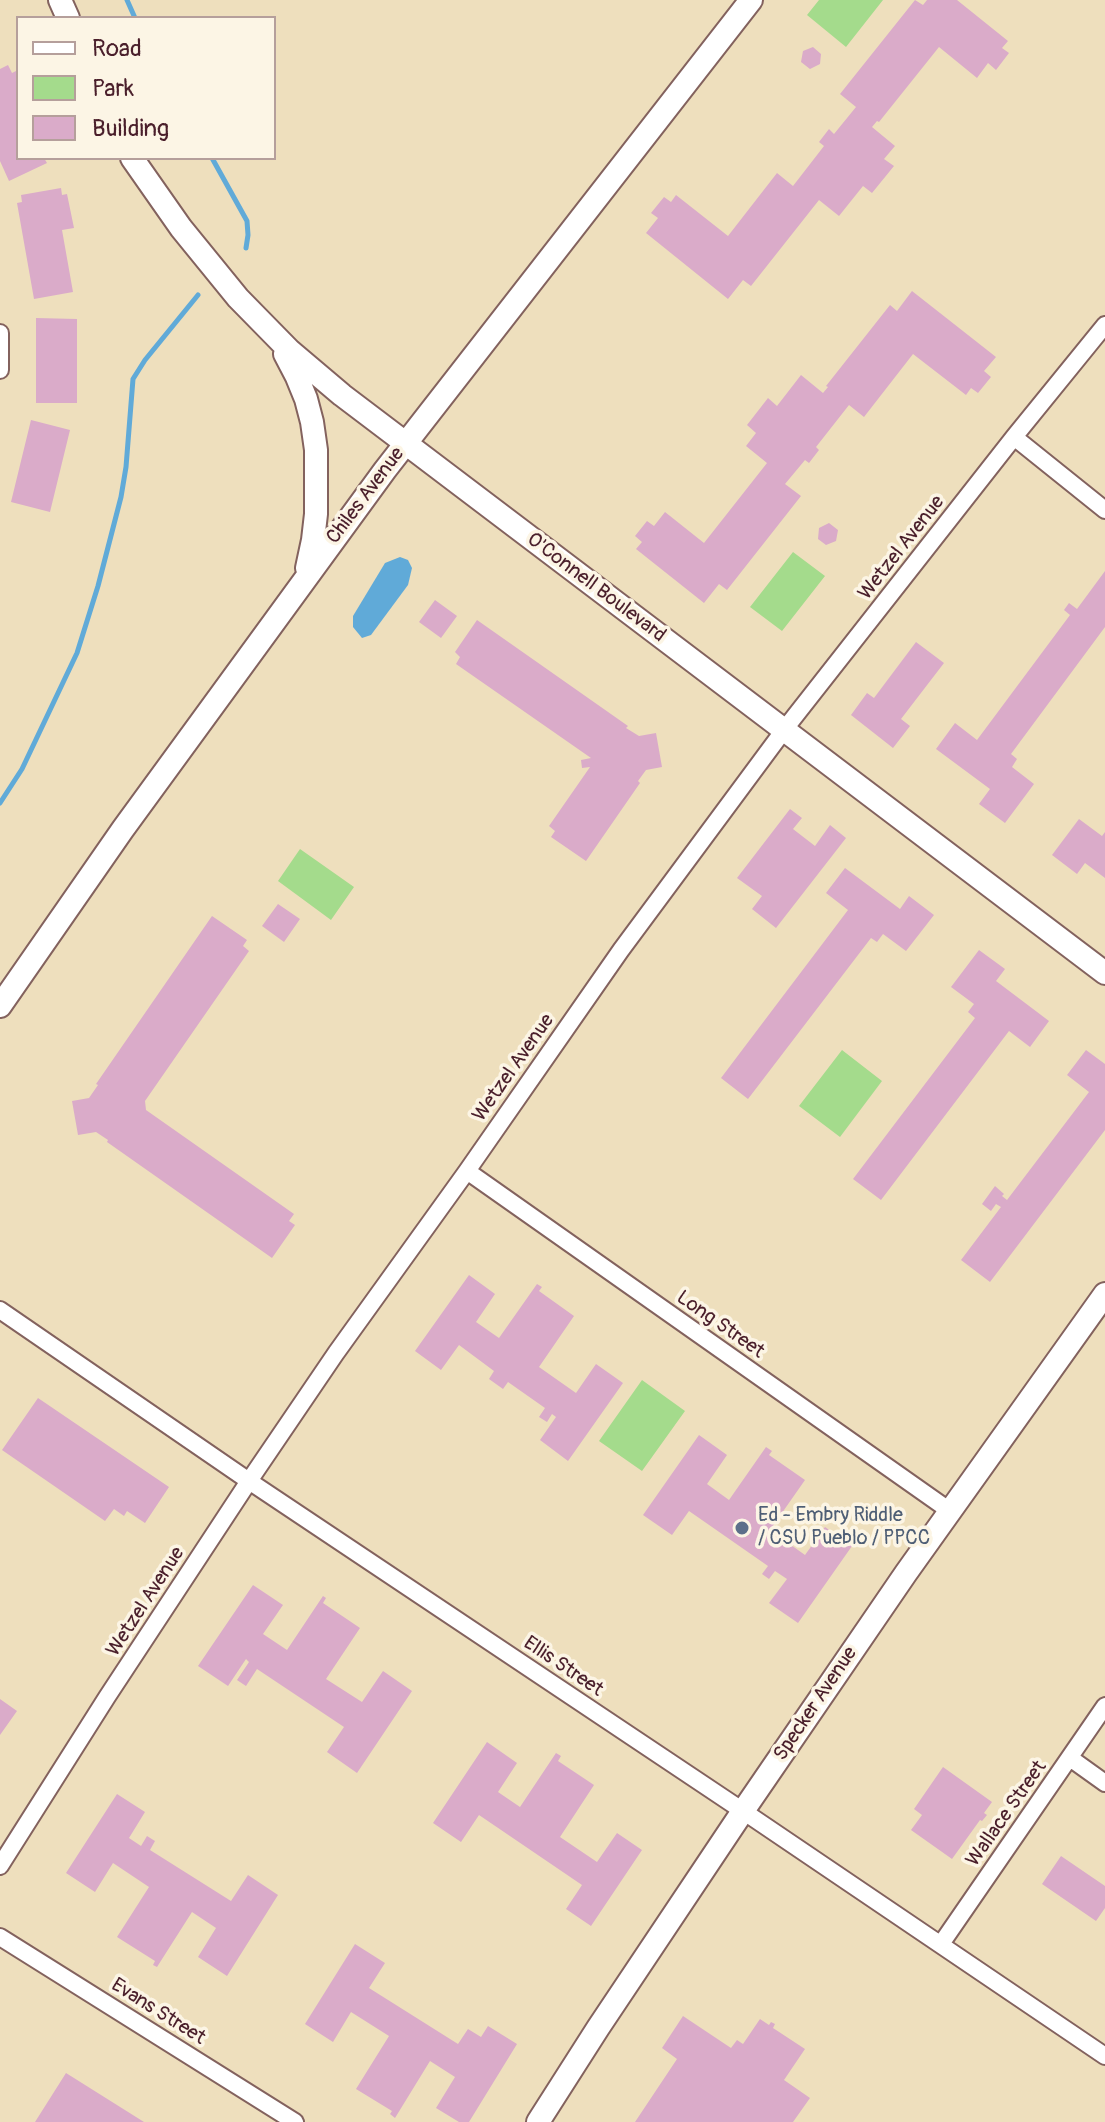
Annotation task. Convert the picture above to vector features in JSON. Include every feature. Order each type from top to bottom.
[{"type":"street","name":"Chiles Avenue","points":[[0,1006],[123,829],[404,444],[751,0]]},
{"type":"street","name":"O'Connell Boulevard","points":[[133,160],[181,228],[238,298],[268,330],[342,395],[1105,973]]},
{"type":"street","name":"Wetzel Avenue","points":[[0,1866],[249,1481],[621,950],[784,730],[1105,325]]},
{"type":"street","points":[[268,330],[297,377],[312,422],[316,450],[313,540],[309,563],[300,585]]},
{"type":"street","points":[[0,333],[0,370]]},
{"type":"street","points":[[1014,437],[1105,510]]},
{"type":"street","name":"Long Street","points":[[467,1171],[950,1511]]},
{"type":"street","name":"Specker Avenue","points":[[538,2122],[743,1811],[950,1511],[1105,1294]]},
{"type":"street","name":"Ellis Street","points":[[0,1310],[249,1481],[1105,2056]]},
{"type":"street","name":"Wallace Street","points":[[941,1944],[1105,1706]]},
{"type":"street","points":[[1070,1758],[1105,1783]]},
{"type":"street","name":"Evans Street","points":[[0,1937],[295,2122]]},
{"type":"green space","points":[[819,0],[883,0],[846,47],[807,15]]},
{"type":"green space","points":[[793,552],[825,576],[782,631],[750,607]]},
{"type":"green space","points":[[300,849],[354,887],[331,920],[278,881]]},
{"type":"green space","points":[[842,1050],[882,1081],[840,1137],[799,1106]]},
{"type":"green space","points":[[642,1380],[685,1411],[642,1471],[599,1441]]},
{"type":"water","points":[[400,557],[408,560],[412,568],[408,585],[371,635],[362,638],[353,627],[353,616],[385,563]]},
{"type":"building","points":[[915,0],[923,5],[927,0],[957,0],[1008,41],[1002,48],[1009,53],[996,70],[988,63],[977,78],[939,47],[872,127],[895,146],[884,159],[894,166],[872,193],[863,186],[839,216],[819,200],[751,286],[743,280],[728,299],[646,233],[658,218],[651,213],[664,197],[671,202],[676,195],[728,236],[777,173],[793,186],[824,146],[819,142],[829,129],[834,134],[856,107],[840,94]]},
{"type":"building","points":[[813,47],[821,54],[820,64],[810,69],[801,62],[803,51]]},
{"type":"building","points":[[8,65],[12,73],[16,71],[16,160],[45,160],[47,163],[9,181],[0,161],[0,69]]},
{"type":"building","points":[[61,188],[62,195],[67,194],[74,228],[62,230],[73,292],[34,299],[17,203],[22,202],[21,195]]},
{"type":"building","points":[[912,291],[996,357],[984,371],[991,377],[978,393],[971,388],[966,395],[913,354],[864,417],[849,405],[816,447],[819,450],[809,463],[805,460],[785,484],[801,496],[727,590],[719,584],[704,603],[636,549],[642,542],[635,536],[647,521],[654,526],[665,512],[704,543],[767,463],[746,446],[756,433],[747,425],[768,398],[777,406],[801,375],[823,393],[890,305],[897,311]]},
{"type":"building","points":[[36,318],[77,319],[77,403],[36,403]]},
{"type":"building","points":[[31,420],[70,430],[50,512],[11,502]]},
{"type":"building","points":[[829,523],[838,530],[836,541],[826,545],[818,539],[819,528]]},
{"type":"building","points":[[1105,571],[1105,627],[1011,754],[1017,759],[1012,767],[1034,784],[1005,823],[979,804],[990,789],[936,749],[955,723],[977,740],[1070,615],[1064,610],[1069,603],[1077,609]]},
{"type":"building","points":[[435,600],[457,616],[441,638],[419,622]]},
{"type":"building","points":[[477,620],[628,726],[626,728],[639,736],[656,733],[662,767],[646,770],[586,861],[551,837],[555,831],[549,826],[590,767],[582,768],[581,760],[591,758],[456,664],[460,657],[455,652]]},
{"type":"building","points":[[916,642],[944,663],[901,719],[910,726],[893,748],[851,715],[867,693],[874,698]]},
{"type":"building","points":[[790,809],[802,818],[793,829],[815,846],[830,825],[846,838],[776,928],[752,909],[762,896],[737,878]]},
{"type":"building","points":[[1079,819],[1102,836],[1105,832],[1105,878],[1085,863],[1077,874],[1052,855]]},
{"type":"building","points":[[845,868],[900,909],[909,896],[934,915],[906,951],[883,934],[877,942],[871,938],[748,1099],[721,1078],[848,910],[826,893]]},
{"type":"building","points":[[278,904],[300,919],[284,942],[262,926]]},
{"type":"building","points":[[212,916],[247,940],[243,946],[249,951],[145,1101],[146,1110],[294,1214],[289,1221],[295,1225],[272,1258],[96,1132],[78,1135],[72,1101],[89,1098]]},
{"type":"building","points":[[979,950],[1005,969],[996,981],[1049,1021],[1030,1047],[1009,1031],[881,1200],[853,1179],[975,1018],[968,1012],[974,1004],[951,987]]},
{"type":"building","points":[[1086,1050],[1105,1064],[1105,1130],[990,1282],[961,1260],[1001,1207],[996,1204],[991,1211],[982,1204],[995,1186],[1007,1200],[1089,1092],[1067,1075]]},
{"type":"building","points":[[469,1275],[495,1294],[476,1322],[499,1338],[537,1284],[542,1287],[539,1291],[574,1316],[539,1367],[576,1393],[596,1364],[623,1383],[568,1461],[540,1440],[556,1417],[552,1414],[547,1422],[539,1417],[545,1408],[508,1382],[503,1389],[489,1379],[494,1371],[459,1345],[441,1370],[415,1351]]},
{"type":"building","points":[[38,1398],[169,1487],[145,1523],[127,1511],[124,1516],[114,1509],[105,1521],[2,1450]]},
{"type":"building","name":"Ed - Embry Riddle / CSU Pueblo / PPCC","points":[[699,1435],[727,1455],[707,1484],[729,1500],[766,1447],[772,1451],[769,1455],[805,1480],[770,1530],[805,1555],[825,1527],[852,1546],[798,1623],[769,1603],[787,1579],[775,1571],[769,1579],[762,1574],[768,1566],[689,1511],[672,1535],[643,1515]]},
{"type":"building","points":[[253,1585],[283,1605],[263,1634],[287,1650],[323,1596],[326,1598],[323,1603],[360,1628],[326,1679],[362,1702],[383,1671],[412,1691],[357,1773],[327,1752],[344,1727],[257,1669],[246,1686],[237,1680],[249,1662],[246,1659],[228,1686],[198,1666]]},
{"type":"building","points":[[0,1699],[17,1711],[0,1735]]},
{"type":"building","points":[[487,1742],[517,1763],[498,1792],[520,1807],[556,1753],[561,1756],[558,1761],[594,1785],[560,1837],[597,1862],[617,1833],[642,1850],[591,1926],[566,1909],[582,1885],[479,1815],[461,1842],[433,1823]]},
{"type":"building","points":[[943,1767],[992,1802],[984,1813],[987,1815],[952,1859],[911,1830],[922,1815],[914,1809]]},
{"type":"building","points":[[117,1794],[145,1812],[129,1838],[141,1846],[147,1836],[155,1841],[150,1850],[231,1901],[248,1875],[278,1895],[227,1976],[198,1957],[216,1928],[192,1912],[157,1967],[153,1965],[155,1961],[117,1937],[149,1887],[113,1863],[95,1892],[66,1873]]},
{"type":"building","points":[[1061,1856],[1105,1886],[1105,1908],[1096,1921],[1042,1884]]},
{"type":"building","points":[[355,1944],[385,1963],[369,1988],[458,2044],[468,2029],[481,2037],[488,2026],[517,2044],[469,2122],[459,2122],[436,2108],[455,2077],[430,2061],[395,2118],[390,2114],[392,2111],[356,2089],[389,2036],[351,2012],[333,2042],[305,2024]]},
{"type":"building","points":[[683,2016],[731,2048],[737,2040],[743,2044],[760,2019],[769,2025],[771,2022],[775,2024],[773,2028],[805,2049],[784,2080],[810,2098],[793,2122],[635,2122],[677,2059],[662,2048]]},
{"type":"building","points":[[66,2073],[144,2122],[35,2122]]},
{"type":"waterway","points":[[127,0],[134,16]]},
{"type":"waterway","points":[[213,160],[247,221],[246,248]]},
{"type":"waterway","points":[[0,803],[22,769],[77,653],[121,497],[133,379],[198,295]]},
{"type":"place","name":"Ed - Embry Riddle / CSU Pueblo / PPCC","points":[[742,1528]]}]
